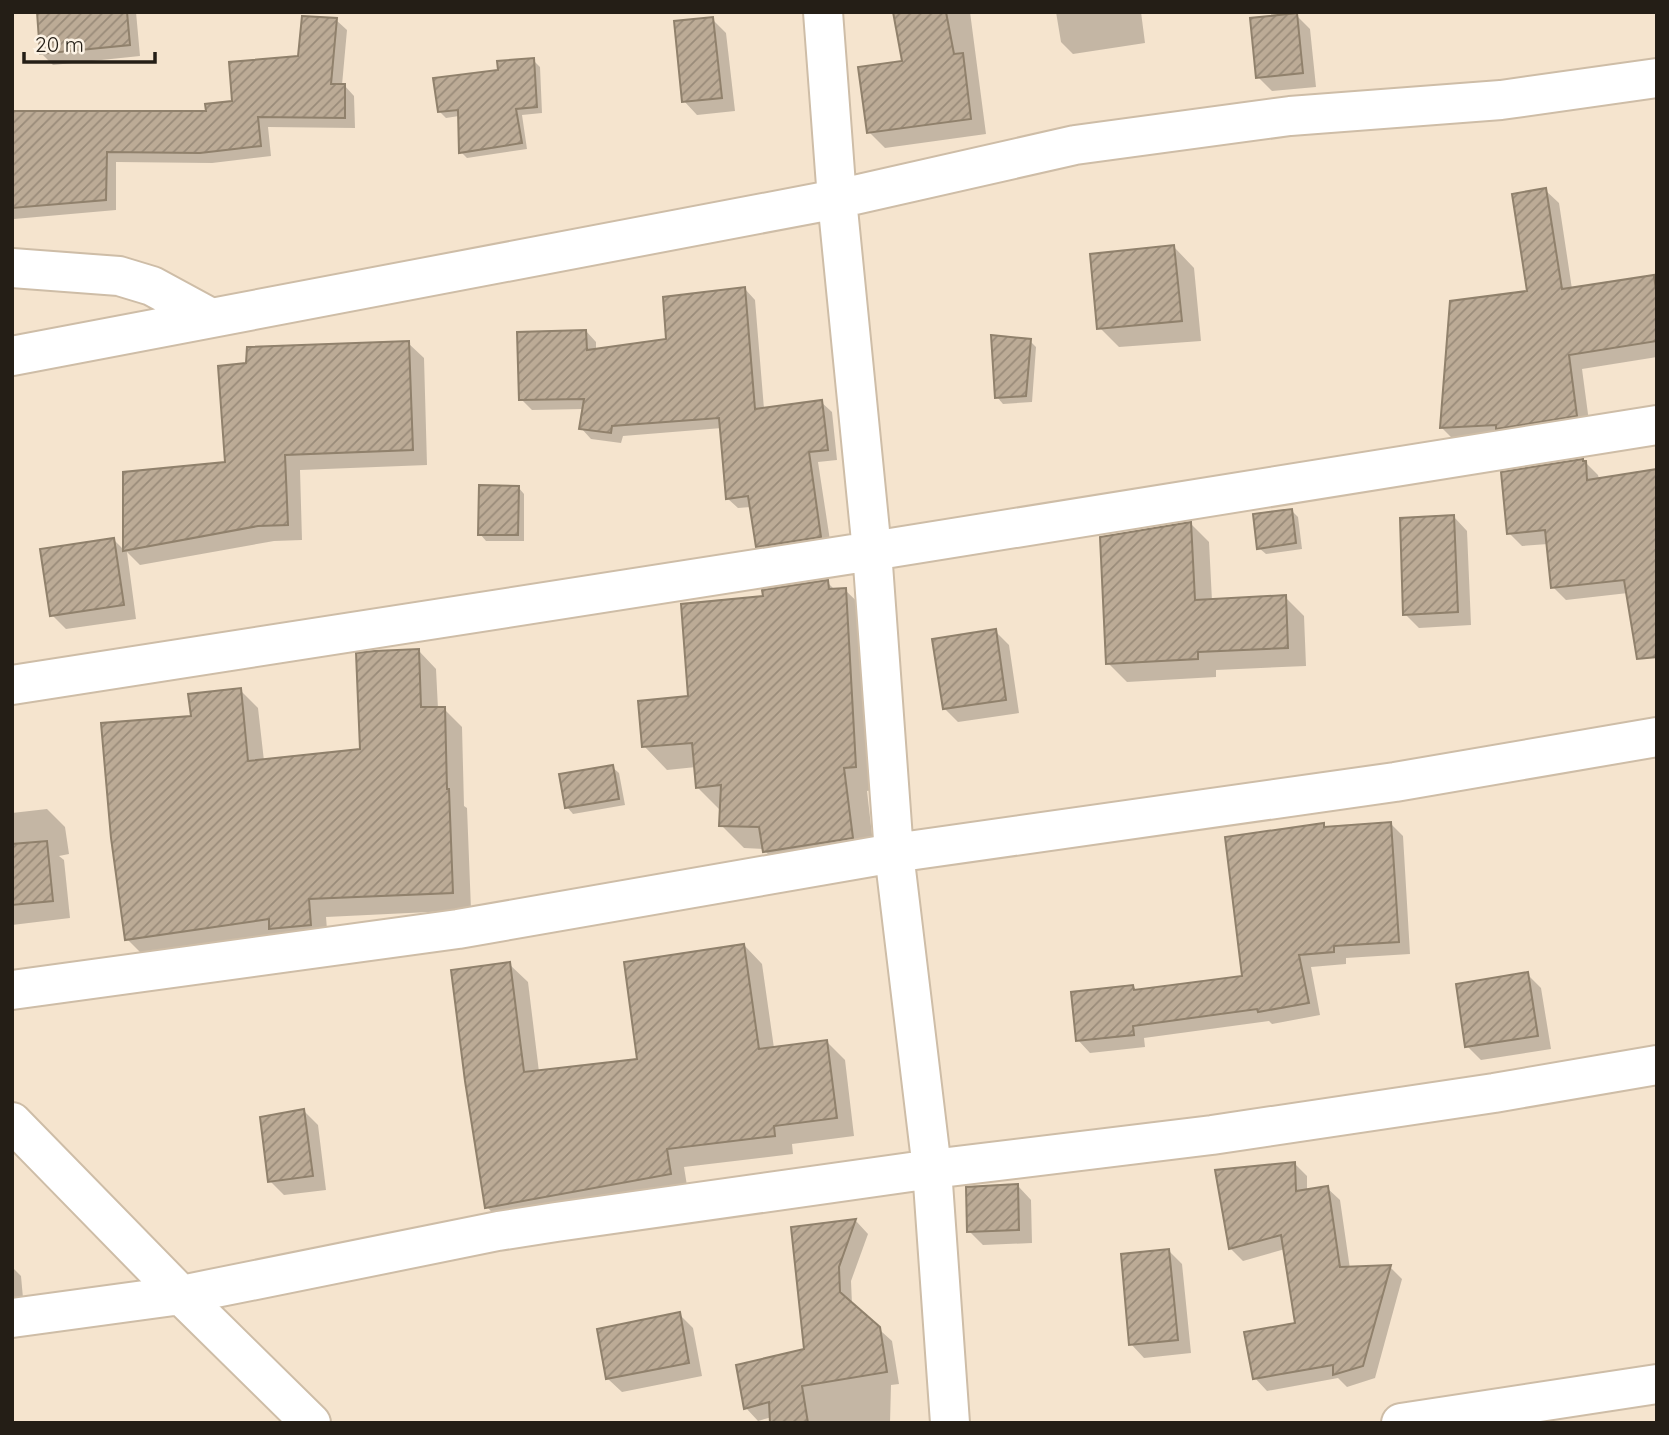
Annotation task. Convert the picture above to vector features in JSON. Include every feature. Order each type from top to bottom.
[{"type":"street","points":[[823,12],[837,199],[872,551],[894,853],[932,1170],[950,1423]]},
{"type":"street","points":[[12,356],[837,199],[1075,145],[1290,116],[1501,100],[1657,78]]},
{"type":"street","points":[[12,268],[119,276],[152,286],[211,318]]},
{"type":"street","points":[[12,685],[1657,425]]},
{"type":"street","points":[[12,990],[458,929],[894,853],[1395,782],[1657,737]]},
{"type":"street","points":[[12,1318],[181,1295],[498,1231],[932,1170],[1225,1133],[1494,1093],[1657,1065]]},
{"type":"street","points":[[12,1122],[311,1423]]},
{"type":"street","points":[[1401,1423],[1657,1384]]},
{"type":"building","points":[[37,12],[127,12],[130,45],[40,54]]},
{"type":"building","points":[[893,12],[946,12],[954,54],[963,53],[971,119],[867,133],[858,67],[902,61]]},
{"type":"building","points":[[1297,13],[1303,73],[1256,78],[1250,18]]},
{"type":"building","points":[[302,16],[337,18],[331,84],[345,84],[345,118],[258,117],[261,146],[200,153],[107,152],[106,200],[12,208],[12,111],[206,111],[205,104],[232,101],[229,62],[298,56]]},
{"type":"building","points":[[713,17],[722,98],[682,102],[674,21]]},
{"type":"building","points":[[534,58],[537,107],[516,109],[522,143],[459,153],[458,110],[438,112],[433,78],[498,70],[497,61]]},
{"type":"building","points":[[1546,188],[1562,289],[1654,275],[1657,341],[1569,355],[1577,416],[1496,429],[1496,425],[1440,428],[1450,301],[1527,291],[1512,194]]},
{"type":"building","points":[[1174,245],[1182,321],[1097,329],[1090,254]]},
{"type":"building","points":[[745,287],[755,409],[822,400],[828,450],[809,452],[821,537],[756,547],[748,496],[726,499],[719,418],[612,426],[611,433],[579,429],[584,399],[519,400],[517,332],[586,330],[587,350],[666,339],[663,297]]},
{"type":"building","points":[[991,335],[1031,339],[1026,396],[995,398]]},
{"type":"building","points":[[409,341],[413,450],[285,455],[288,525],[258,526],[123,551],[123,472],[225,462],[218,366],[246,363],[247,347]]},
{"type":"building","points":[[1583,459],[1586,461],[1587,480],[1657,469],[1657,657],[1637,659],[1624,580],[1551,588],[1545,530],[1507,534],[1501,472]]},
{"type":"building","points":[[479,485],[519,486],[518,535],[478,535]]},
{"type":"building","points":[[1292,509],[1296,543],[1257,549],[1253,514]]},
{"type":"building","points":[[1454,515],[1458,612],[1403,615],[1400,518]]},
{"type":"building","points":[[1191,522],[1195,600],[1286,595],[1288,648],[1198,652],[1198,659],[1106,664],[1100,537]]},
{"type":"building","points":[[114,538],[124,605],[50,616],[40,549]]},
{"type":"building","points":[[828,580],[829,589],[846,588],[856,767],[844,768],[853,838],[763,852],[759,827],[719,826],[721,785],[696,788],[692,743],[642,747],[638,701],[688,696],[681,604],[763,596],[762,590]]},
{"type":"building","points":[[996,629],[1006,700],[943,709],[932,639]]},
{"type":"building","points":[[419,649],[421,707],[445,707],[453,893],[309,899],[311,925],[269,929],[269,919],[125,940],[111,838],[101,723],[191,716],[188,694],[241,688],[248,761],[360,749],[356,653]]},
{"type":"building","points":[[613,765],[619,799],[565,808],[559,774]]},
{"type":"building","points":[[1391,822],[1399,942],[1334,946],[1334,952],[1299,955],[1309,1003],[1258,1012],[1257,1009],[1133,1026],[1134,1035],[1076,1041],[1071,992],[1133,985],[1134,990],[1242,976],[1225,837],[1324,823],[1324,827]]},
{"type":"building","points":[[47,841],[53,901],[12,905],[12,844]]},
{"type":"building","points":[[744,944],[759,1049],[827,1040],[837,1118],[774,1126],[775,1136],[667,1149],[671,1174],[485,1208],[451,970],[510,962],[524,1072],[637,1059],[624,962]]},
{"type":"building","points":[[1528,972],[1538,1036],[1465,1047],[1456,984]]},
{"type":"building","points":[[304,1109],[313,1176],[268,1182],[260,1117]]},
{"type":"building","points":[[1295,1162],[1296,1191],[1328,1186],[1340,1267],[1391,1265],[1363,1366],[1333,1375],[1333,1365],[1253,1379],[1244,1332],[1295,1323],[1281,1235],[1229,1249],[1215,1170]]},
{"type":"building","points":[[1018,1184],[1019,1230],[967,1232],[966,1187]]},
{"type":"building","points":[[856,1219],[839,1267],[840,1292],[880,1327],[887,1372],[802,1386],[808,1423],[770,1423],[769,1402],[744,1409],[736,1365],[804,1349],[791,1227]]},
{"type":"building","points":[[1169,1249],[1178,1340],[1129,1345],[1121,1254]]},
{"type":"building","points":[[680,1312],[689,1363],[606,1379],[597,1329]]}]
